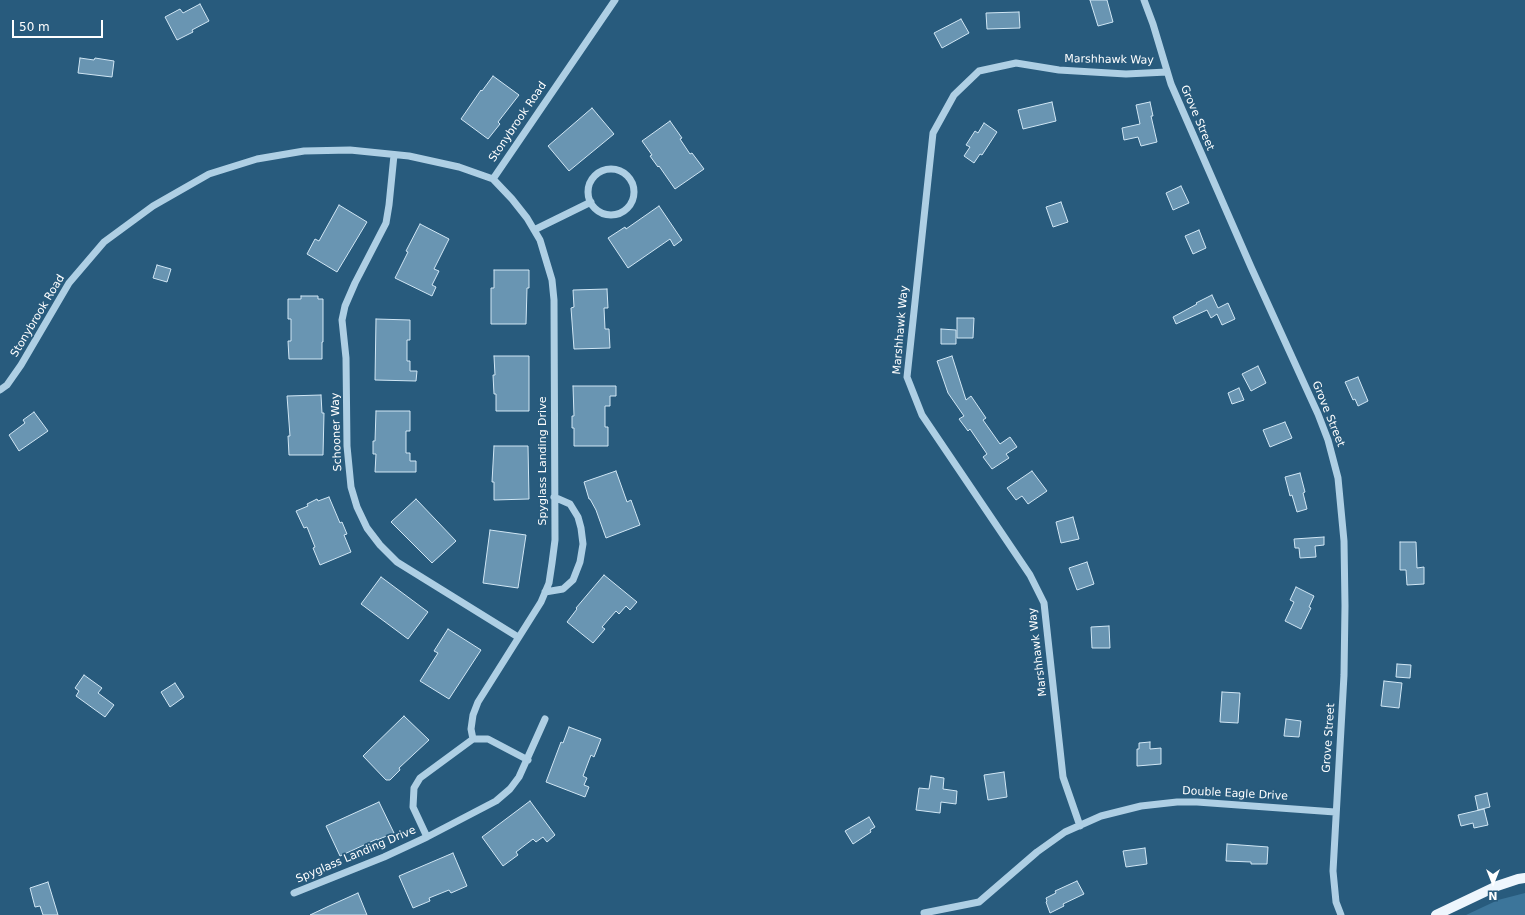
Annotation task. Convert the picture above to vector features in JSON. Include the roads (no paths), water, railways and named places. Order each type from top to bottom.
[{"type":"main road","points":[[1436,915],[1496,886],[1525,878]]},
{"type":"street","name":"Stonybrook Road","points":[[0,390],[7,385],[21,366],[69,283],[104,242],[153,206],[209,174],[257,159],[304,151],[350,150],[409,156],[459,167],[493,179],[615,0]]},
{"type":"street","name":"Grove Street","points":[[1144,0],[1171,84],[1191,133],[1318,414],[1328,440],[1338,478],[1344,541],[1345,606],[1344,675],[1335,812],[1333,871],[1336,902],[1341,915]]},
{"type":"street","name":"Marshhawk Way","points":[[1080,826],[1063,777],[1044,603],[1030,575],[922,415],[907,377],[933,133],[954,95],[979,71],[1016,62],[1059,70],[1126,74],[1167,72]]},
{"type":"street","name":"Schooner Way","points":[[394,155],[386,223],[355,283],[345,306],[342,320],[346,358],[347,446],[351,487],[357,507],[367,528],[380,545],[397,562],[518,637]]},
{"type":"street","points":[[607,169],[614,169],[622,172],[632,183],[634,190],[633,197],[626,209],[620,213],[605,214],[598,211],[591,202],[588,192],[589,184],[593,177],[599,172],[607,169]]},
{"type":"street","name":"Spyglass Landing Drive","points":[[427,837],[413,807],[414,788],[420,778],[473,739],[471,728],[472,715],[478,702],[541,602],[549,583],[555,540],[554,300],[552,280],[540,240],[512,199],[493,179]]},
{"type":"street","points":[[534,230],[591,202]]},
{"type":"street","points":[[545,592],[563,589],[573,580],[580,562],[583,544],[578,517],[570,504],[554,497]]},
{"type":"street","name":"Spyglass Landing Drive","points":[[294,893],[384,857],[427,837],[496,801],[510,789],[519,777],[528,760],[545,719]]},
{"type":"street","points":[[473,739],[488,739],[528,760]]},
{"type":"street","name":"Double Eagle Drive","points":[[924,913],[979,902],[1037,852],[1065,832],[1101,816],[1141,806],[1176,802],[1228,803],[1335,812]]}]
